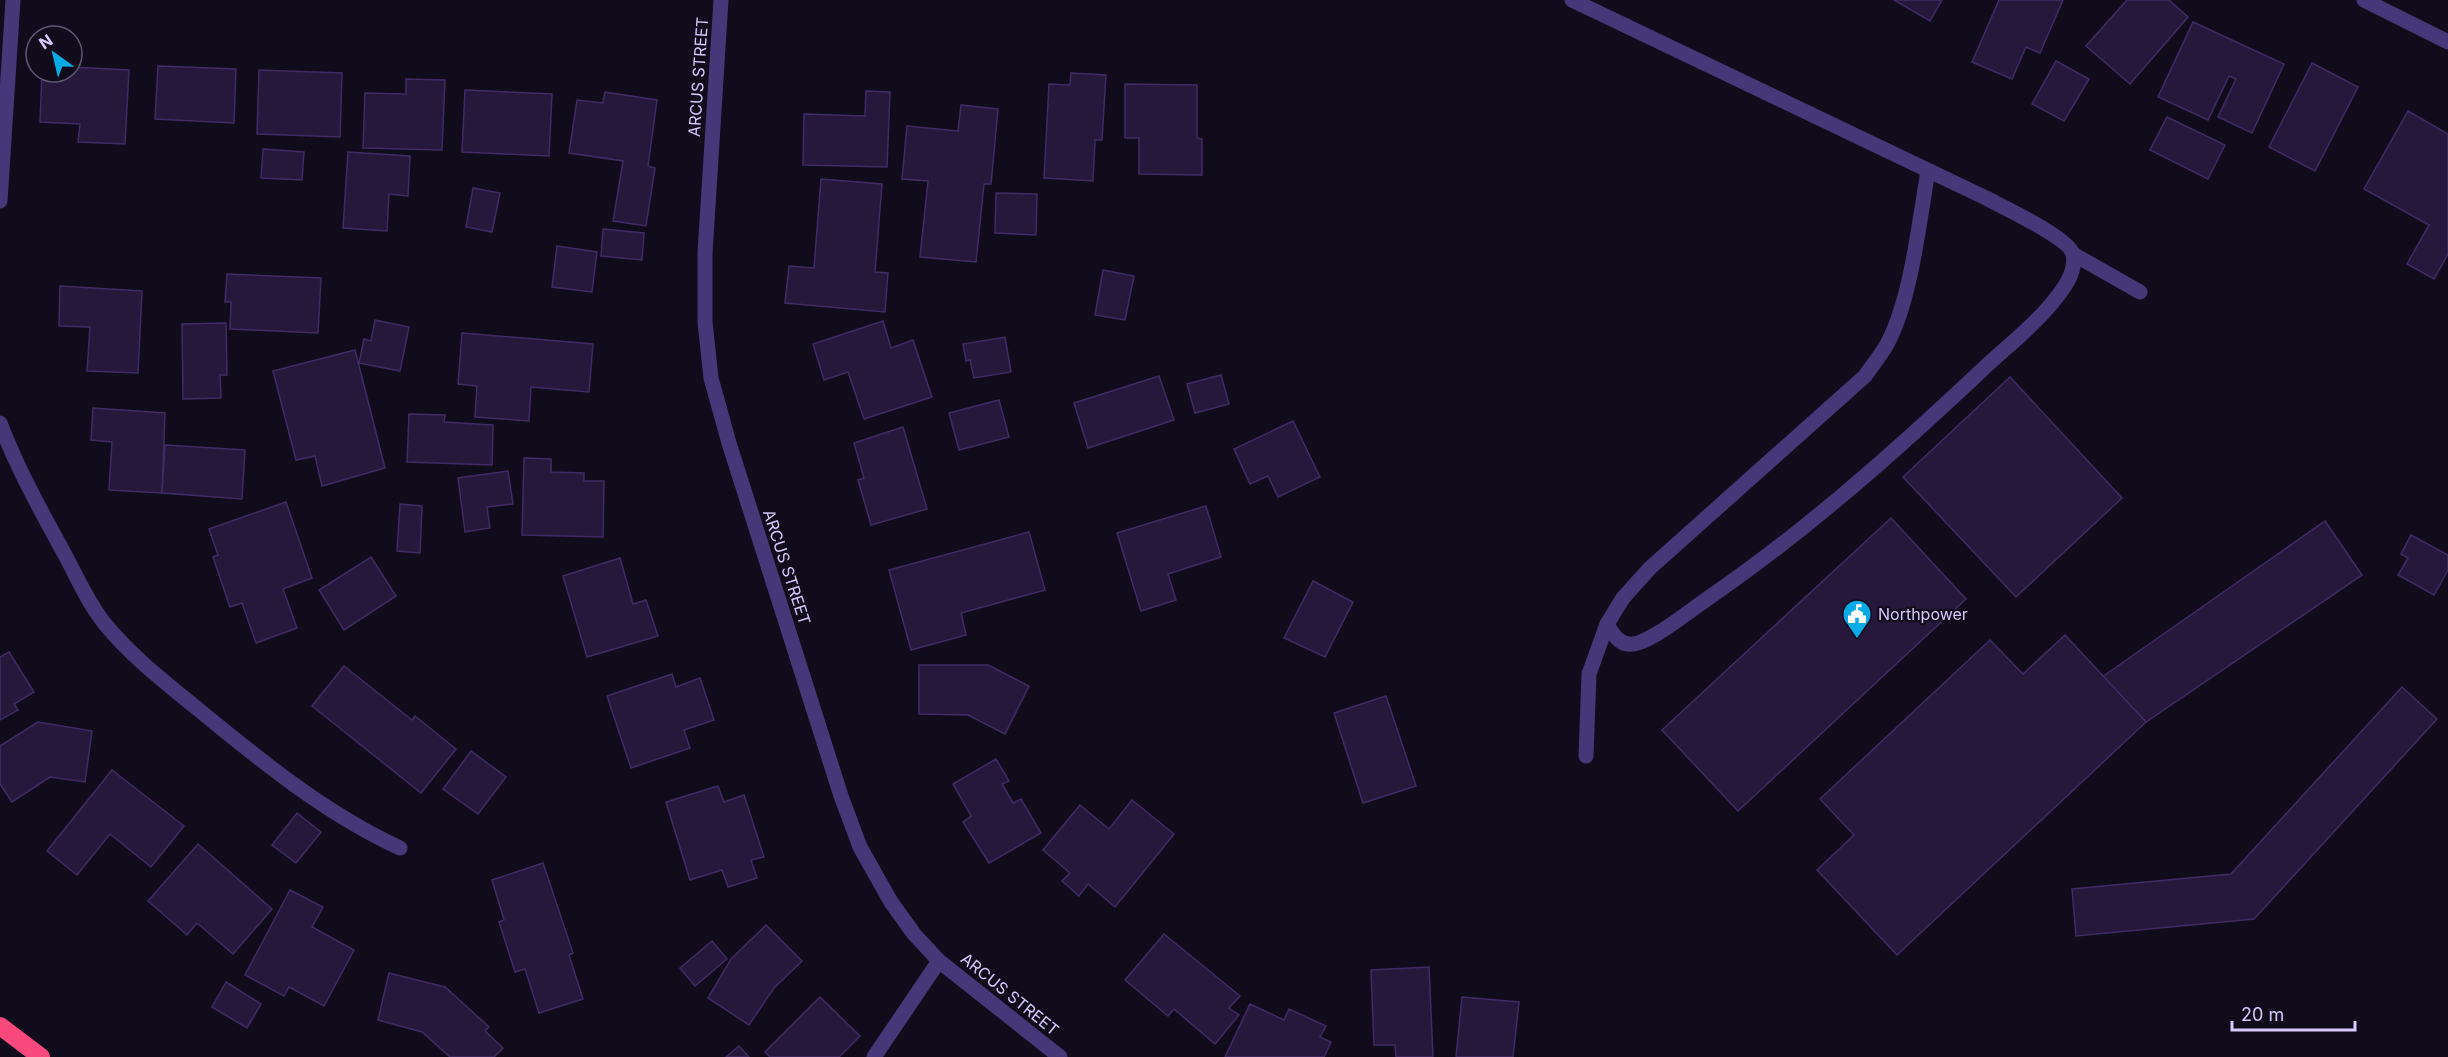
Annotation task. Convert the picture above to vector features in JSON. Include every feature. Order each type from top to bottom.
[{"type":"highway","points":[[0,1026],[41,1057]]},
{"type":"street","points":[[0,201],[14,0]]},
{"type":"street","name":"ARCUS STREET","points":[[721,0],[705,253],[705,322],[711,378],[729,443],[841,796],[860,847],[891,902],[914,934],[939,961],[1060,1057]]},
{"type":"street","points":[[1572,0],[1986,198],[2046,230],[2068,245],[2073,254],[2140,292]]},
{"type":"street","points":[[2364,0],[2448,42]]},
{"type":"street","points":[[1586,756],[1589,674],[1608,624],[1623,598],[1650,568],[1864,376],[1886,346],[1896,324],[1910,276],[1928,171]]},
{"type":"street","points":[[1608,624],[1614,638],[1625,644],[1638,643],[1670,625],[1804,528],[1940,410],[2051,305],[2072,271],[2073,254]]},
{"type":"street","points":[[0,423],[34,497],[85,591],[103,622],[125,647],[243,746],[319,802],[362,830],[400,848]]},
{"type":"street","points":[[874,1057],[939,961]]},
{"type":"building","points":[[1894,0],[1942,0],[1930,21]]},
{"type":"building","points":[[1999,0],[2063,0],[2040,53],[2026,47],[2012,79],[1972,62]]},
{"type":"building","points":[[2127,0],[2169,0],[2188,17],[2130,84],[2086,46]]},
{"type":"building","points":[[2193,22],[2284,64],[2252,133],[2218,117],[2236,79],[2229,76],[2208,120],[2158,97]]},
{"type":"building","points":[[2056,61],[2089,79],[2064,121],[2032,104]]},
{"type":"building","points":[[2312,63],[2358,87],[2315,171],[2269,147]]},
{"type":"building","points":[[158,66],[236,69],[234,123],[155,119]]},
{"type":"building","points":[[84,68],[129,70],[125,144],[78,142],[80,124],[40,122],[42,84],[84,84]]},
{"type":"building","points":[[259,70],[342,73],[340,137],[257,134]]},
{"type":"building","points":[[1071,73],[1106,75],[1102,140],[1095,140],[1093,181],[1044,178],[1049,84],[1070,85]]},
{"type":"building","points":[[406,79],[445,80],[442,150],[363,148],[365,93],[406,94]]},
{"type":"building","points":[[1125,84],[1197,85],[1197,138],[1202,139],[1202,175],[1139,174],[1139,138],[1125,138]]},
{"type":"building","points":[[465,90],[552,94],[549,156],[462,152]]},
{"type":"building","points":[[866,91],[890,92],[887,167],[803,165],[804,114],[865,116]]},
{"type":"building","points":[[605,92],[657,100],[648,166],[655,168],[646,226],[613,221],[623,161],[569,153],[577,100],[603,103]]},
{"type":"building","points":[[961,105],[998,109],[991,184],[984,184],[976,262],[920,257],[928,181],[902,179],[907,126],[958,131]]},
{"type":"building","points":[[2408,111],[2448,134],[2448,254],[2434,279],[2407,264],[2429,225],[2364,189]]},
{"type":"building","points":[[2167,117],[2225,145],[2208,179],[2150,150]]},
{"type":"building","points":[[263,149],[304,152],[302,180],[261,178]]},
{"type":"building","points":[[348,152],[410,156],[408,196],[389,194],[387,231],[343,228]]},
{"type":"building","points":[[821,179],[882,184],[875,272],[888,273],[885,312],[785,303],[789,266],[814,268]]},
{"type":"building","points":[[473,188],[500,193],[492,232],[466,227]]},
{"type":"building","points":[[996,193],[1037,194],[1036,235],[995,233]]},
{"type":"building","points":[[603,229],[644,233],[642,260],[601,256]]},
{"type":"building","points":[[557,246],[597,252],[592,292],[552,287]]},
{"type":"building","points":[[1103,270],[1134,276],[1125,320],[1095,315]]},
{"type":"building","points":[[227,274],[321,278],[318,333],[230,329],[231,302],[225,302]]},
{"type":"building","points":[[60,286],[142,291],[138,373],[87,371],[90,327],[59,326]]},
{"type":"building","points":[[375,320],[409,327],[400,371],[359,363],[364,339],[371,341]]},
{"type":"building","points":[[883,321],[891,348],[913,340],[932,397],[864,419],[848,372],[824,380],[813,344]]},
{"type":"building","points":[[226,323],[227,375],[220,375],[221,398],[183,399],[182,324]]},
{"type":"building","points":[[462,333],[593,344],[589,392],[531,387],[529,421],[475,417],[477,386],[458,384]]},
{"type":"building","points":[[1005,337],[1011,372],[974,378],[970,360],[966,361],[963,344]]},
{"type":"building","points":[[355,350],[385,468],[322,486],[315,456],[296,460],[273,371]]},
{"type":"building","points":[[1221,375],[1229,404],[1195,413],[1187,384]]},
{"type":"building","points":[[1159,376],[1174,420],[1088,448],[1074,403]]},
{"type":"building","points":[[2010,377],[2122,498],[2016,597],[1903,477]]},
{"type":"building","points":[[999,400],[1009,437],[959,450],[949,413]]},
{"type":"building","points":[[93,408],[165,413],[162,493],[109,490],[112,442],[91,440]]},
{"type":"building","points":[[409,414],[445,415],[444,422],[493,425],[492,465],[407,462]]},
{"type":"building","points":[[1293,421],[1320,477],[1278,497],[1268,476],[1250,484],[1234,449]]},
{"type":"building","points":[[903,427],[927,509],[871,525],[858,480],[864,478],[854,443]]},
{"type":"building","points":[[165,445],[245,450],[242,499],[162,493]]},
{"type":"building","points":[[524,458],[551,459],[551,472],[584,473],[584,481],[604,481],[603,537],[522,535]]},
{"type":"building","points":[[508,471],[513,504],[487,507],[490,528],[465,532],[458,478]]},
{"type":"building","points":[[286,502],[312,578],[283,589],[297,628],[256,643],[242,603],[230,607],[213,557],[218,555],[209,529]]},
{"type":"building","points":[[400,504],[422,506],[420,553],[397,551]]},
{"type":"building","points":[[1206,506],[1221,557],[1168,574],[1176,600],[1141,611],[1117,533]]},
{"type":"building","points":[[1891,518],[1966,599],[1738,811],[1662,730]]},
{"type":"building","points":[[2325,521],[2362,575],[2146,722],[2102,677]]},
{"type":"building","points":[[1029,532],[1045,590],[961,613],[966,635],[911,650],[889,570]]},
{"type":"building","points":[[2411,535],[2448,555],[2448,570],[2434,595],[2398,575],[2408,558],[2401,554]]},
{"type":"building","points":[[371,557],[396,596],[344,630],[319,590]]},
{"type":"building","points":[[620,558],[633,604],[646,600],[658,636],[587,657],[563,576]]},
{"type":"building","points":[[1313,581],[1353,602],[1325,657],[1284,638]]},
{"type":"building","points":[[2065,635],[2146,722],[1897,955],[1817,870],[1854,835],[1820,799],[1990,640],[2023,674]]},
{"type":"building","points":[[9,652],[34,692],[14,704],[18,710],[0,720],[0,657]]},
{"type":"building","points":[[919,665],[988,665],[1029,686],[1005,734],[968,715],[919,714]]},
{"type":"building","points":[[344,666],[412,720],[415,716],[456,749],[421,793],[312,706]]},
{"type":"building","points":[[672,674],[676,687],[700,678],[714,720],[684,730],[690,748],[631,768],[607,696]]},
{"type":"building","points":[[2402,687],[2437,719],[2254,919],[2076,936],[2072,889],[2231,874]]},
{"type":"building","points":[[1386,696],[1416,786],[1363,803],[1334,713]]},
{"type":"building","points":[[38,722],[92,731],[85,782],[50,777],[12,802],[0,784],[0,746]]},
{"type":"building","points":[[471,751],[506,777],[478,814],[443,789]]},
{"type":"building","points":[[996,759],[1009,781],[1002,784],[1013,803],[1021,799],[1041,833],[989,863],[963,822],[971,816],[953,784]]},
{"type":"building","points":[[112,770],[184,826],[151,867],[110,834],[77,875],[47,851]]},
{"type":"building","points":[[718,786],[724,802],[744,795],[764,857],[751,860],[757,878],[728,887],[722,870],[690,880],[666,802]]},
{"type":"building","points":[[1132,800],[1174,834],[1115,907],[1088,884],[1079,896],[1062,881],[1070,873],[1043,850],[1080,805],[1109,829]]},
{"type":"building","points":[[297,813],[321,832],[296,863],[272,845]]},
{"type":"building","points":[[198,844],[272,909],[233,954],[197,923],[187,935],[148,901]]},
{"type":"building","points":[[543,863],[573,953],[569,955],[583,999],[539,1013],[525,969],[515,972],[499,922],[504,920],[492,880]]},
{"type":"building","points":[[290,890],[323,907],[312,927],[354,950],[324,1006],[289,987],[284,996],[245,975]]},
{"type":"building","points":[[766,925],[802,961],[774,988],[749,1025],[708,998],[731,959]]},
{"type":"building","points":[[1164,934],[1240,996],[1229,1008],[1239,1015],[1215,1044],[1174,1009],[1168,1016],[1125,980]]},
{"type":"building","points":[[712,941],[727,959],[695,986],[680,968]]},
{"type":"building","points":[[1429,967],[1433,1057],[1396,1057],[1395,1045],[1374,1045],[1371,970]]},
{"type":"building","points":[[389,973],[445,987],[489,1027],[485,1031],[503,1048],[494,1057],[450,1057],[422,1032],[378,1020]]},
{"type":"building","points":[[226,982],[261,1004],[247,1028],[212,1007]]},
{"type":"building","points":[[820,997],[860,1036],[839,1057],[770,1057],[765,1052]]},
{"type":"building","points":[[1462,997],[1519,1002],[1513,1057],[1456,1057]]},
{"type":"building","points":[[1250,1004],[1284,1020],[1289,1009],[1326,1026],[1320,1037],[1331,1042],[1324,1057],[1225,1057]]},
{"type":"building","points":[[739,1046],[749,1057],[726,1057]]},
{"type":"place","name":"Northpower","points":[[1857,640]]}]
